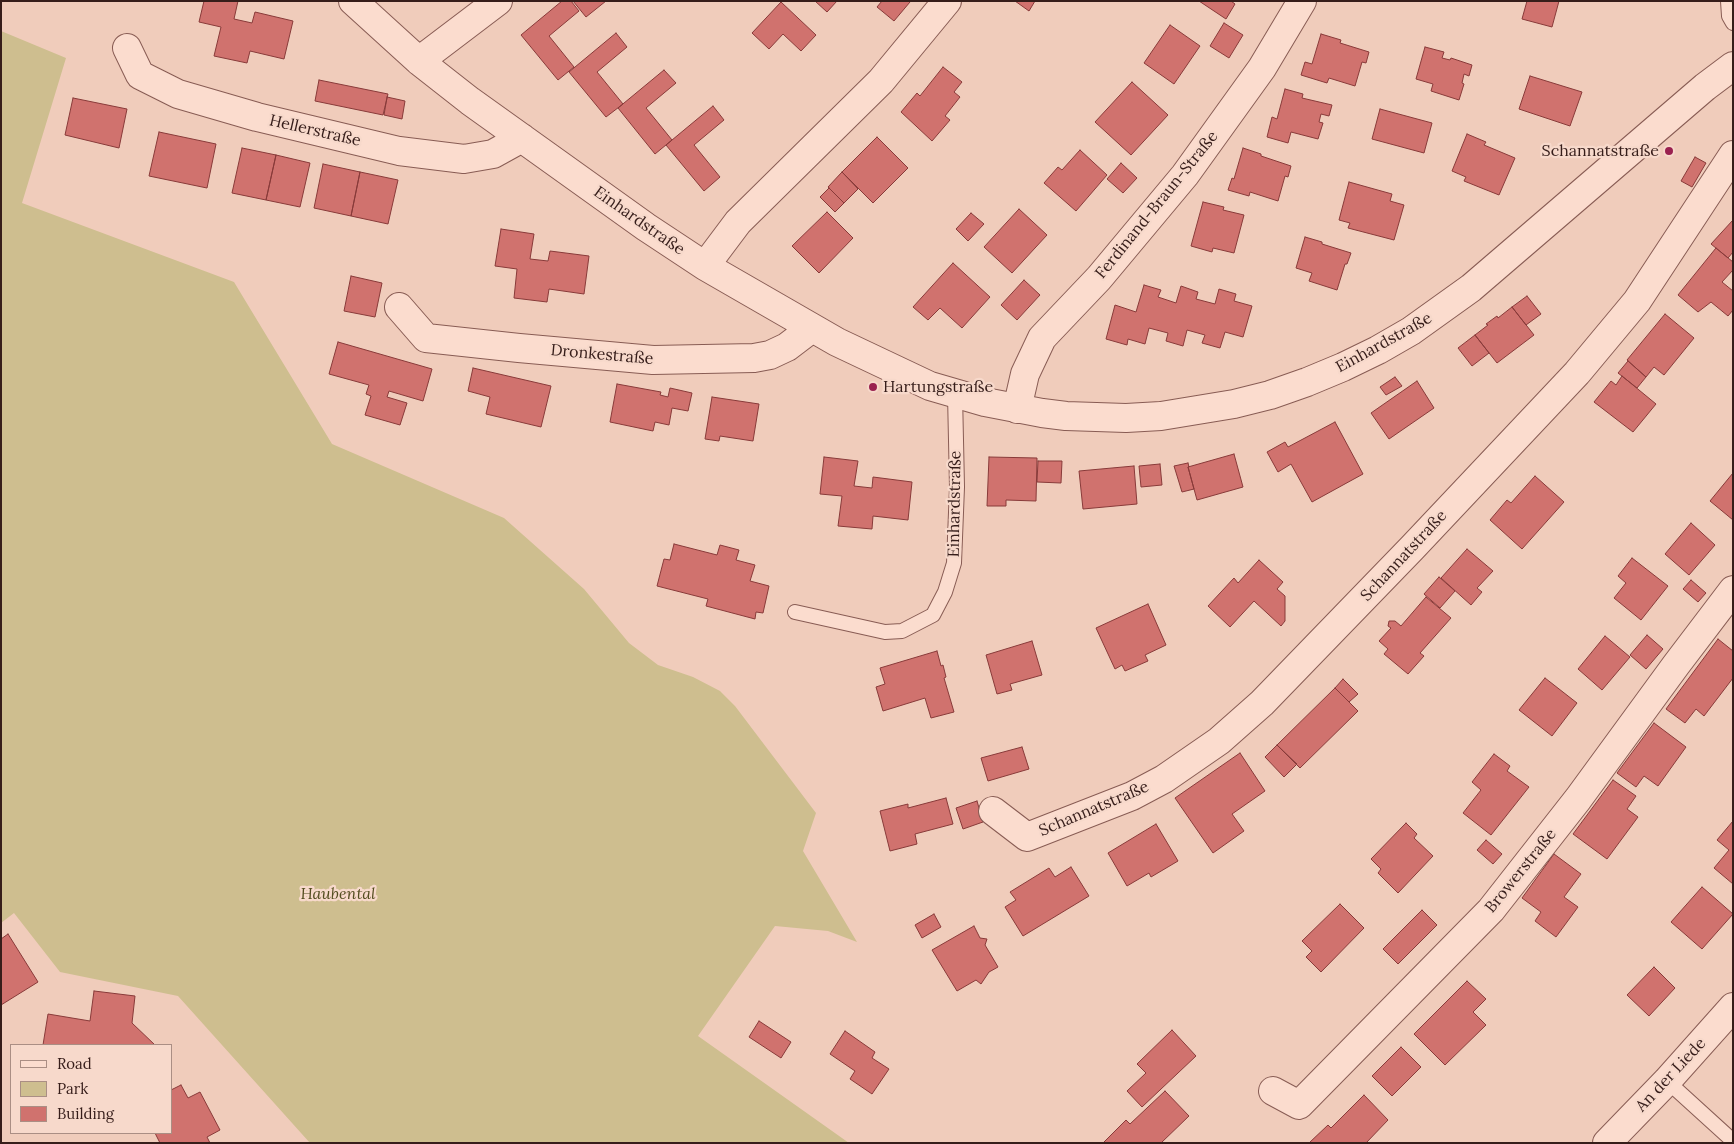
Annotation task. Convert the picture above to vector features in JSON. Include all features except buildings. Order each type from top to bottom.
[{"type":"street","name":"Einhardstraße","points":[[353,1],[419,61],[470,101],[646,227],[705,266],[837,342],[910,377],[954,394],[1017,409],[1066,416],[1162,416],[1234,404],[1270,395],[1343,367],[1378,350],[1411,331],[1471,288],[1704,87],[1733,66]]},
{"type":"street","points":[[419,61],[498,1]]},
{"type":"street","points":[[705,266],[738,222],[881,81],[947,1]]},
{"type":"street","name":"Ferdinand-Braun-Straße","points":[[1017,409],[1025,374],[1042,338],[1099,278],[1185,175],[1262,68],[1302,1]]},
{"type":"street","name":"Hellerstraße","points":[[127,48],[140,75],[178,94],[257,117],[399,151],[464,159],[493,154],[522,138]]},
{"type":"street","name":"Schannatstraße","points":[[993,811],[1027,837],[1108,806],[1164,779],[1219,741],[1262,703],[1362,601],[1577,374],[1637,302],[1733,155]]},
{"type":"street","name":"Dronkestraße","points":[[399,307],[426,338],[653,360],[754,358],[770,355],[787,347],[812,328]]},
{"type":"street","name":"Browerstraße","points":[[1273,1091],[1299,1104],[1492,910],[1578,799],[1733,590]]},
{"type":"street","name":"An der Liede","points":[[1607,1143],[1733,1007]]},
{"type":"lane","points":[[1728,1],[1729,16],[1733,23]]},
{"type":"lane","name":"Einhardstraße","points":[[795,612],[885,632],[902,630],[933,615],[945,592],[954,563],[957,487],[954,394]]},
{"type":"lane","points":[[1667,1080],[1733,1141]]},
{"type":"green space","name":"Haubental","points":[[1,31],[66,58],[22,203],[234,282],[332,444],[504,518],[584,589],[629,643],[658,665],[693,677],[720,691],[735,706],[816,813],[803,851],[857,942],[828,931],[775,926],[698,1036],[849,1143],[310,1143],[178,996],[60,972],[14,913],[1,923]]},
{"type":"place","name":"Schannatstraße","points":[[1669,151]]},
{"type":"place","name":"Hartungstraße","points":[[873,387]]}]
